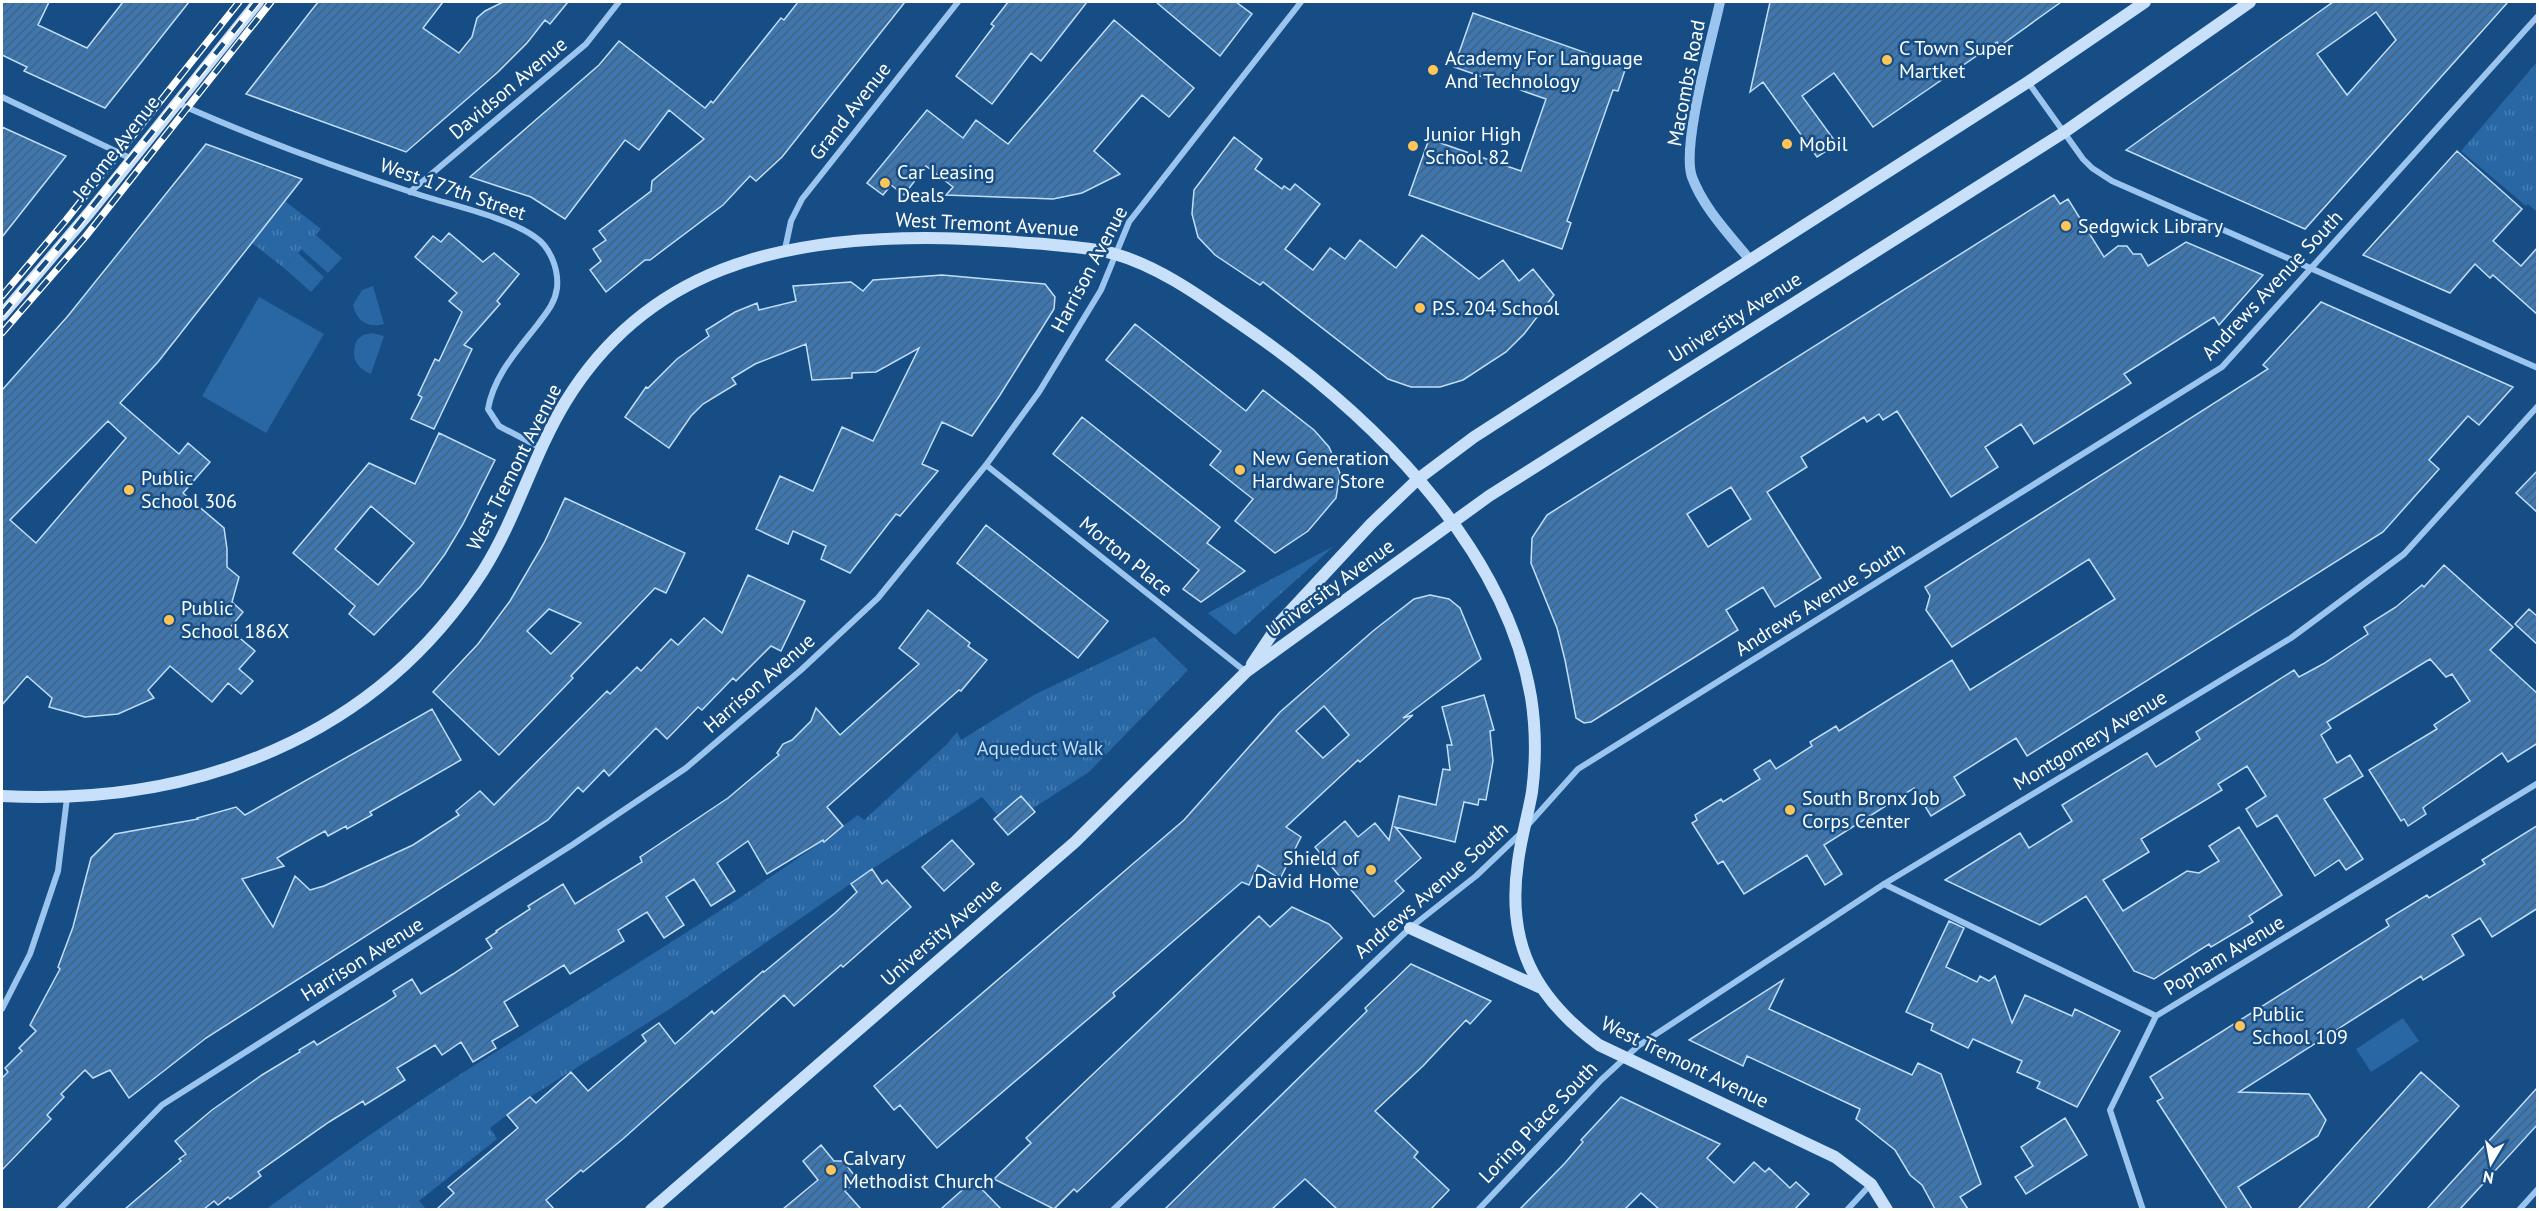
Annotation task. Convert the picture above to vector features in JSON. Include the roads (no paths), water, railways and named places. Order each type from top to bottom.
[{"type":"main road","name":"Jerome Avenue","points":[[2,315],[46,266],[258,2]]},
{"type":"main road","name":"University Avenue","points":[[1246,672],[1280,622],[1371,524],[1418,479],[1474,437],[2028,82],[2145,2]]},
{"type":"main road","name":"University Avenue","points":[[651,1209],[1075,842],[1246,672],[1489,496],[2063,132],[2250,2]]},
{"type":"main road","name":"West Tremont Avenue","points":[[2,796],[67,798],[133,792],[198,778],[237,766],[291,742],[366,697],[420,650],[465,597],[499,545],[541,448],[565,403],[581,379],[618,337],[640,317],[684,287],[706,276],[743,260],[785,249],[851,240],[962,238],[1075,247],[1116,254],[1170,279],[1253,332],[1340,403],[1395,454],[1418,479],[1454,522],[1476,556],[1505,609],[1531,697],[1535,756],[1531,795],[1516,879],[1516,912],[1521,947],[1528,968],[1539,987],[1580,1032],[1599,1046],[1818,1148],[1849,1166],[1871,1184],[1887,1209]]},
{"type":"main road","points":[[1410,928],[1539,987]]},
{"type":"street","name":"Davidson Avenue","points":[[410,192],[586,44],[619,2]]},
{"type":"street","name":"Grand Avenue","points":[[785,249],[795,210],[802,199],[958,2]]},
{"type":"street","name":"Harrison Avenue","points":[[59,1209],[162,1105],[572,845],[686,768],[801,670],[878,598],[986,465],[1039,392],[1101,290],[1129,222],[1301,2]]},
{"type":"street","name":"Macombs Road","points":[[1718,2],[1689,148],[1692,176],[1704,202],[1750,260]]},
{"type":"street","name":"Andrews Avenue South","points":[[1113,1209],[1410,928],[1476,876],[1524,830],[1578,769],[2222,367],[2538,16]]},
{"type":"street","points":[[2028,82],[2092,168],[2112,181],[2538,368]]},
{"type":"street","points":[[2,97],[132,159]]},
{"type":"street","name":"West 177th Street","points":[[177,103],[214,120],[410,192],[495,219],[533,235],[547,247],[554,266],[557,286],[553,304],[497,380],[488,409],[500,426],[541,448]]},
{"type":"street","name":"Montgomery Avenue","points":[[1623,1059],[1638,1046],[1884,884],[2290,638],[2404,554],[2538,406]]},
{"type":"street","name":"Morton Place","points":[[986,465],[1246,672]]},
{"type":"street","name":"Popham Avenue","points":[[1884,884],[2156,1016],[2538,783]]},
{"type":"street","points":[[2,1009],[30,954],[58,871],[67,798]]},
{"type":"street","points":[[2143,1209],[2110,1110],[2156,1016]]},
{"type":"street","name":"Loring Place South","points":[[1478,1209],[1623,1059]]},
{"type":"street","points":[[1847,1209],[1871,1184]]},
{"type":"street","points":[[2519,1209],[2538,1189]]},
{"type":"railway","points":[[2,296],[66,220],[239,2]]},
{"type":"railway","points":[[2,314],[75,228],[257,2]]},
{"type":"railway","points":[[2,333],[86,236],[271,2]]},
{"type":"place","name":"C Town Super Martket","points":[[1887,60]]},
{"type":"place","name":"Academy For Language And Technology","points":[[1433,70]]},
{"type":"place","name":"Mobil","points":[[1787,144]]},
{"type":"place","name":"Junior High School 82","points":[[1413,146]]},
{"type":"place","name":"Car Leasing Deals","points":[[885,183]]},
{"type":"place","name":"Sedgwick Library","points":[[2066,226]]},
{"type":"place","name":"P.S. 204 School","points":[[1420,308]]},
{"type":"place","name":"New Generation Hardware Store","points":[[1240,470]]},
{"type":"place","name":"Public School 306","points":[[129,490]]},
{"type":"place","name":"Public School 186X","points":[[169,620]]},
{"type":"place","name":"South Bronx Job Corps Center","points":[[1790,810]]},
{"type":"place","name":"Shield of David Home","points":[[1371,870]]},
{"type":"place","name":"Public School 109","points":[[2240,1026]]},
{"type":"place","name":"Calvary Methodist Church","points":[[831,1170]]},
{"type":"park label","name":"Aqueduct Walk","points":[[1040,748]]}]
